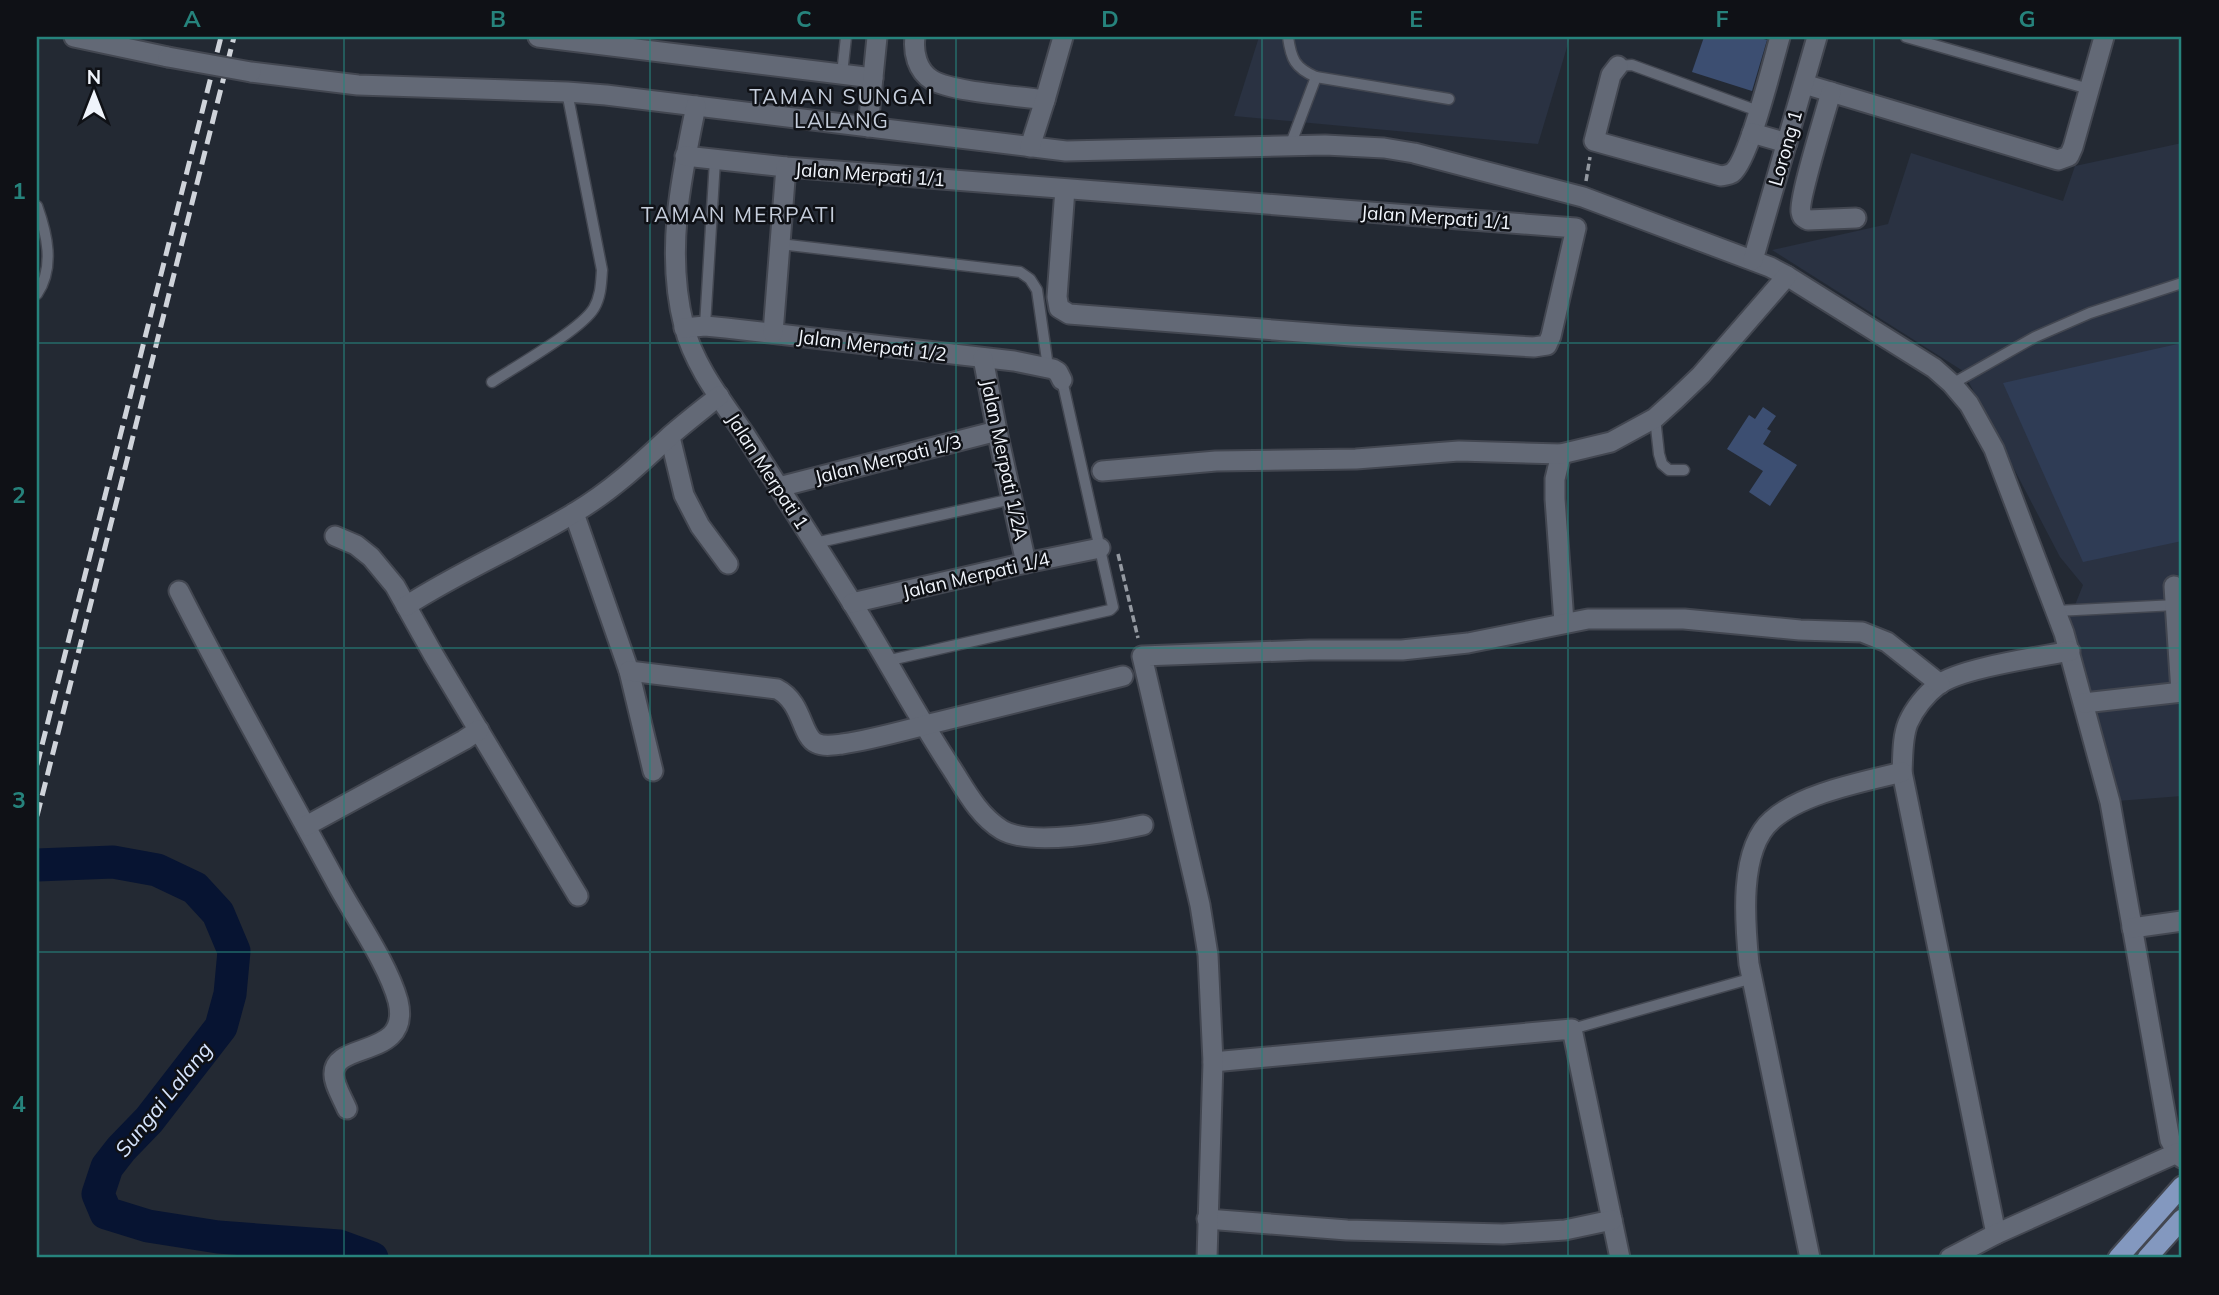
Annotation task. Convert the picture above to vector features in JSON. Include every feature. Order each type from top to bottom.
[{"type":"main road","points":[[2118,1258],[2182,1186]]},
{"type":"main road","points":[[2147,1258],[2182,1219]]},
{"type":"street","points":[[74,37],[251,72],[358,85],[567,92],[1030,147],[1094,152],[1355,146],[1414,153],[1583,197],[1753,260],[1787,276],[1934,368],[1969,404],[1994,449],[2070,651],[2108,797],[2170,1140],[2180,1156],[1996,1234],[1950,1258]]},
{"type":"street","points":[[538,37],[873,78]]},
{"type":"street","points":[[867,127],[877,37]]},
{"type":"street","points":[[915,37],[914,50],[918,63],[931,79],[954,87],[1045,100]]},
{"type":"street","points":[[1030,147],[1063,37]]},
{"type":"street","points":[[1618,66],[1611,75],[1594,141],[1721,176],[1731,173],[1739,165],[1752,133],[1780,37]]},
{"type":"street","name":"Lorong 1","points":[[1753,260],[1817,37]]},
{"type":"street","points":[[1804,84],[2059,160],[2069,156],[2073,147],[2105,37]]},
{"type":"street","points":[[1831,92],[1800,212],[1808,220],[1856,218]]},
{"type":"street","name":"Jalan Merpati 1","points":[[696,106],[685,156],[675,237],[678,300],[684,328],[719,396],[852,603],[923,725],[974,804],[988,820],[1013,835],[1078,835],[1143,825]]},
{"type":"street","points":[[1752,133],[1787,143]]},
{"type":"street","name":"Jalan Merpati 1/1","points":[[685,156],[786,167],[1576,228]]},
{"type":"street","points":[[773,333],[786,167]]},
{"type":"street","points":[[1065,189],[1057,297],[1059,308],[1069,314],[1534,347],[1546,345],[1551,336],[1583,197]]},
{"type":"street","points":[[1102,471],[1216,461],[1356,459],[1458,451],[1561,454],[1611,442],[1655,418],[1701,374],[1787,276]]},
{"type":"street","name":"Jalan Merpati 1/2","points":[[684,328],[705,326],[1013,361],[1056,373]]},
{"type":"street","name":"Jalan Merpati 1/2A","points":[[984,358],[997,432],[1026,563]]},
{"type":"street","points":[[407,606],[432,589],[574,513],[600,496],[719,396]]},
{"type":"street","name":"Jalan Merpati 1/3","points":[[779,488],[997,432]]},
{"type":"street","points":[[670,437],[684,495],[700,526],[728,564]]},
{"type":"street","points":[[1561,454],[1555,479],[1555,499],[1564,622]]},
{"type":"street","points":[[574,513],[629,671],[653,771]]},
{"type":"street","points":[[335,536],[356,545],[371,557],[395,586],[578,896]]},
{"type":"street","name":"Jalan Merpati 1/4","points":[[852,603],[1026,563],[1109,551]]},
{"type":"street","points":[[179,590],[272,768],[391,982],[401,1016],[397,1030],[375,1046],[342,1059],[336,1065],[334,1075],[347,1109]]},
{"type":"street","points":[[2084,703],[2182,692],[2175,596]]},
{"type":"street","points":[[1207,1258],[1213,1062],[1208,955],[1200,905],[1142,656],[1310,650],[1402,650],[1468,643],[1588,619],[1684,619],[1800,630],[1862,632],[1887,642],[1940,684]]},
{"type":"street","points":[[1996,1234],[1902,772],[1904,741],[1908,723],[1916,709],[1940,684],[1959,675],[2070,651]]},
{"type":"street","points":[[629,671],[777,689],[792,700],[808,736],[814,743],[825,746],[843,744],[1123,676]]},
{"type":"street","points":[[306,826],[479,730]]},
{"type":"street","points":[[1810,1258],[1749,964],[1745,923],[1747,881],[1754,849],[1764,828],[1782,813],[1816,795],[1902,772]]},
{"type":"street","points":[[2132,928],[2182,920]]},
{"type":"street","points":[[1213,1062],[1572,1029],[1620,1258]]},
{"type":"street","points":[[1207,1219],[1347,1230],[1503,1234],[1565,1230],[1612,1220]]},
{"type":"lane","points":[[842,75],[846,37]]},
{"type":"lane","points":[[1288,37],[1291,57],[1304,72],[1316,77],[1449,99]]},
{"type":"lane","points":[[1906,37],[2090,89]]},
{"type":"lane","points":[[1618,66],[1632,65],[1758,111]]},
{"type":"lane","points":[[1290,147],[1316,77]]},
{"type":"lane","points":[[492,382],[577,326],[594,309],[601,290],[602,270],[567,92]]},
{"type":"lane","points":[[705,326],[715,160]]},
{"type":"lane","points":[[37,206],[47,239],[48,256],[46,272],[37,294]]},
{"type":"lane","points":[[780,244],[1020,272],[1030,279],[1037,290],[1056,373],[1109,551],[1113,607],[1110,610],[886,661]]},
{"type":"lane","points":[[1952,384],[2035,337],[2090,313],[2182,283]]},
{"type":"lane","points":[[1655,418],[1662,464],[1669,470],[1684,470]]},
{"type":"lane","points":[[814,543],[1012,499]]},
{"type":"lane","points":[[2056,611],[2175,596]]},
{"type":"lane","points":[[1572,1029],[1753,978]]},
{"type":"path","points":[[1583,197],[1594,141]]},
{"type":"path","points":[[1109,551],[1142,656]]},
{"type":"shaded area","points":[[1259,37],[1570,37],[1538,144],[1234,116]]},
{"type":"shaded area","points":[[2182,143],[2182,796],[2117,801],[2069,620],[2083,585],[2060,557],[1963,371],[1772,250],[1888,224],[1911,153],[2063,201],[2075,166]]},
{"type":"shaded area","points":[[2182,343],[2182,541],[2083,562],[2003,383]]},
{"type":"building","points":[[1704,37],[1757,37],[1767,40],[1752,91],[1692,72]]},
{"type":"building","points":[[1763,407],[1776,416],[1767,429],[1771,431],[1763,444],[1797,465],[1770,506],[1749,492],[1763,471],[1727,449],[1749,415],[1755,419]]},
{"type":"waterway","name":"Sungai Lalang","points":[[37,865],[113,862],[157,870],[195,888],[218,913],[234,951],[230,994],[221,1027],[149,1120],[107,1167],[98,1194],[106,1213],[148,1226],[218,1237],[339,1246],[372,1258]]},
{"type":"railway","points":[[37,765],[221,37]]},
{"type":"railway","points":[[37,816],[234,37]]},
{"type":"district","name":"TAMAN SUNGAI LALANG","points":[[842,108]]},
{"type":"district","name":"TAMAN MERPATI","points":[[739,214]]}]
